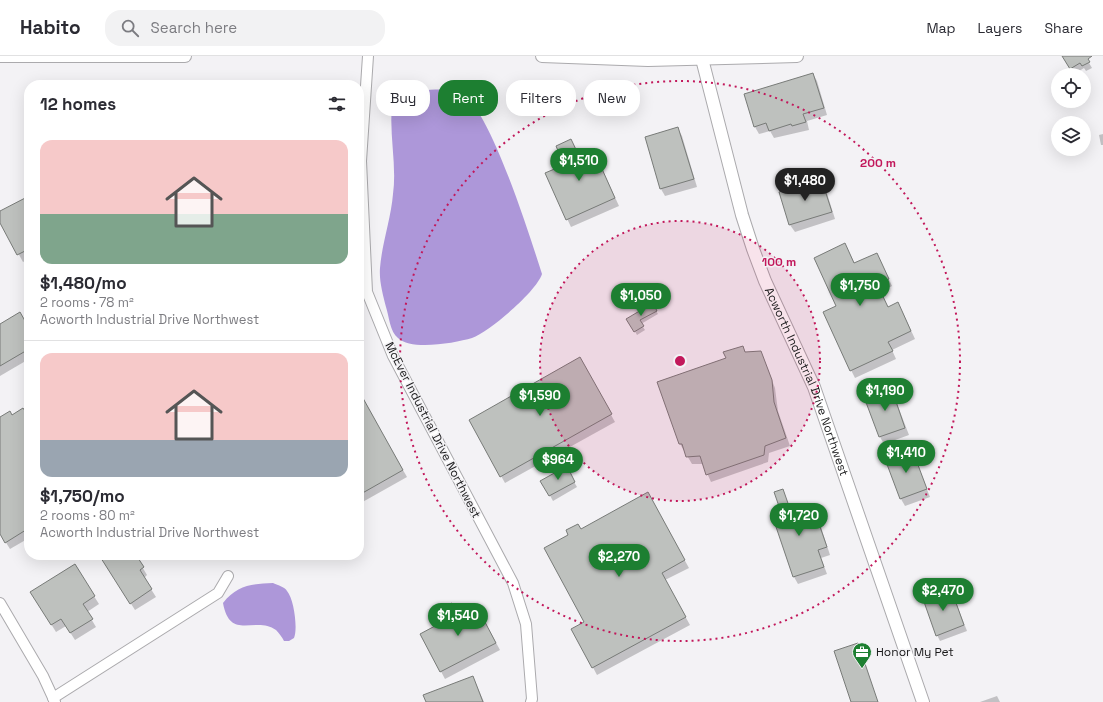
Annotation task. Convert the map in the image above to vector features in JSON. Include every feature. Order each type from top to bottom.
[{"type":"street","points":[[0,56],[186,56]]},
{"type":"street","name":"McEver Industrial Drive Northwest","points":[[364,115],[368,56]]},
{"type":"street","points":[[542,56],[648,60],[702,57],[797,56]]},
{"type":"street","name":"Acworth Industrial Drive Northwest","points":[[702,57],[742,214],[753,249],[816,393],[923,702]]},
{"type":"street","name":"McEver Industrial Drive Northwest","points":[[364,226],[367,292],[392,356],[513,583],[526,624],[531,702]]},
{"type":"street","points":[[0,603],[43,676],[54,700],[218,593],[228,576]]},
{"type":"shaded area","points":[[430,90],[438,90],[438,116],[481,116],[482,118],[495,143],[507,173],[542,274],[531,291],[512,310],[480,334],[472,338],[445,344],[423,345],[404,342],[393,332],[384,298],[380,278],[380,268],[392,203],[394,183],[391,116],[430,116]]},
{"type":"shaded area","points":[[273,583],[283,587],[292,600],[296,628],[294,638],[289,641],[284,641],[276,630],[268,626],[238,625],[231,622],[226,615],[223,603],[234,592],[252,585]]},
{"type":"building","points":[[1062,56],[1092,56],[1088,59],[1090,62],[1082,66],[1080,63],[1069,68]]},
{"type":"building","points":[[813,73],[824,108],[803,114],[806,122],[792,126],[791,124],[769,131],[766,123],[754,127],[744,94]]},
{"type":"building","points":[[678,127],[694,179],[660,189],[645,137]]},
{"type":"building","points":[[571,139],[580,158],[594,151],[615,198],[566,220],[545,173],[564,165],[556,146]]},
{"type":"building","points":[[821,178],[832,212],[789,225],[779,192]]},
{"type":"building","points":[[24,199],[24,252],[17,255],[0,223],[0,211]]},
{"type":"building","points":[[845,243],[854,263],[877,253],[889,279],[877,284],[888,307],[898,302],[911,331],[888,342],[893,351],[850,371],[823,312],[836,306],[814,258]]},
{"type":"building","points":[[653,303],[657,311],[640,320],[644,326],[634,332],[626,319]]},
{"type":"building","points":[[20,312],[24,319],[24,352],[0,366],[0,324]]},
{"type":"building","points":[[743,346],[745,352],[761,351],[772,380],[774,402],[786,438],[765,446],[764,455],[706,475],[700,456],[686,457],[682,444],[679,444],[657,382],[726,358],[723,352]]},
{"type":"building","points":[[580,357],[612,414],[500,477],[469,420]]},
{"type":"building","points":[[891,387],[905,428],[879,437],[864,397]]},
{"type":"building","points":[[364,400],[403,470],[364,492]]},
{"type":"building","points":[[23,408],[24,410],[24,531],[5,543],[0,534],[0,417],[10,411],[12,415]]},
{"type":"building","points":[[912,449],[927,489],[900,499],[885,459]]},
{"type":"building","points":[[567,466],[575,482],[549,496],[540,481]]},
{"type":"building","points":[[783,489],[790,509],[801,505],[807,522],[817,518],[827,547],[818,550],[824,567],[793,577],[772,515],[781,512],[774,492]]},
{"type":"building","points":[[648,492],[685,560],[662,573],[686,617],[592,668],[571,629],[584,622],[544,548],[568,535],[566,530],[578,524],[581,529]]},
{"type":"building","points":[[102,560],[139,560],[144,567],[140,570],[152,589],[130,604]]},
{"type":"building","points":[[75,564],[95,596],[83,604],[93,619],[70,633],[61,619],[51,625],[30,592]]},
{"type":"building","points":[[951,589],[964,625],[936,636],[923,599]]},
{"type":"building","points":[[452,603],[458,614],[476,605],[496,643],[440,672],[420,634],[448,619],[442,608]]},
{"type":"building","points":[[858,643],[878,702],[851,702],[834,651]]},
{"type":"building","points":[[473,676],[483,702],[426,702],[423,695]]},
{"type":"place","name":"Honor My Pet","points":[[862,669]]}]
